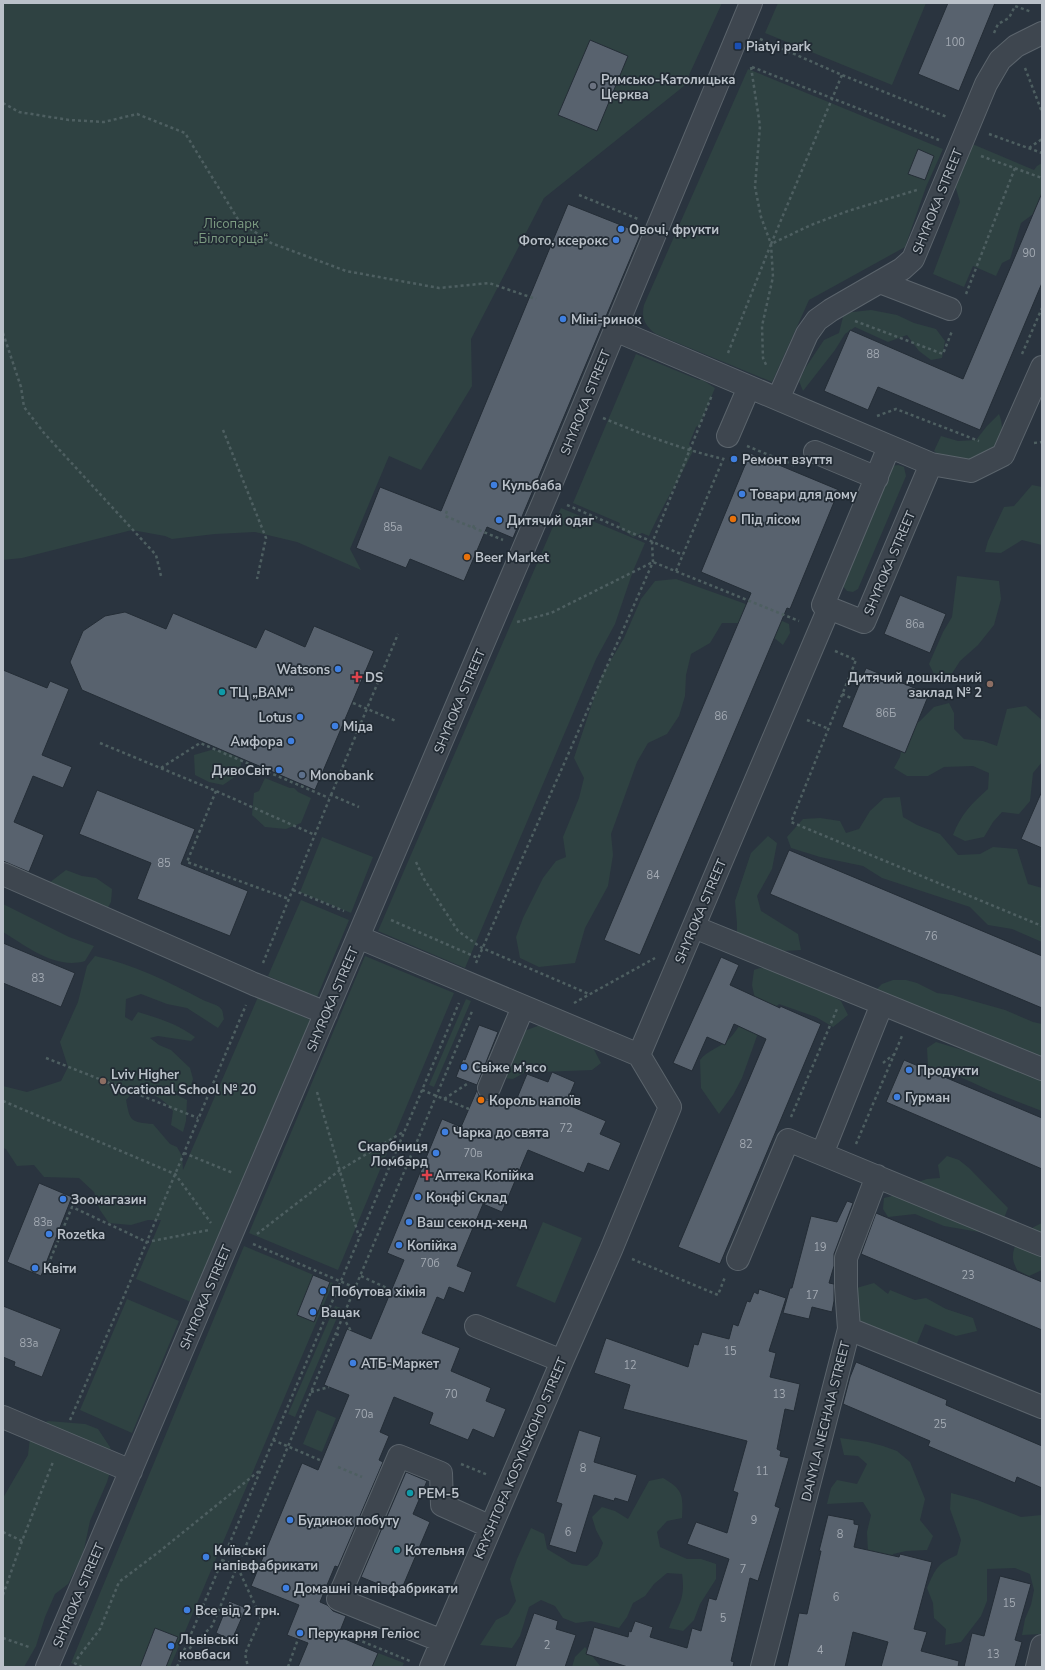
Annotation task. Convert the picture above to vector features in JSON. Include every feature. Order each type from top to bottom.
[{"type":"street","name":"SHYROKA STREET","points":[[47,1667],[489,629],[751,3]]},
{"type":"street","name":"SHYROKA STREET","points":[[782,393],[807,334],[817,320],[830,310],[902,269],[913,259],[967,126],[986,84],[1000,60],[1016,46],[1037,35]]},
{"type":"street","points":[[880,282],[950,309]]},
{"type":"street","points":[[615,330],[748,387],[782,393],[889,447],[930,464],[971,471],[1003,455],[1042,367]]},
{"type":"street","points":[[732,444],[748,387]]},
{"type":"street","points":[[829,608],[823,605],[889,447]]},
{"type":"street","points":[[815,452],[877,478]]},
{"type":"street","name":"SHYROKA STREET","points":[[639,1055],[829,608],[864,622],[930,464]]},
{"type":"street","points":[[3,874],[254,984],[326,1013]]},
{"type":"street","points":[[694,927],[1042,1069]]},
{"type":"street","points":[[358,938],[639,1055],[670,1107],[611,1250]]},
{"type":"street","points":[[822,1154],[882,1004]]},
{"type":"street","points":[[479,1086],[523,1007]]},
{"type":"street","points":[[738,1259],[788,1140],[1042,1245]]},
{"type":"street","name":"DANYLA NECHAIA STREET","points":[[762,1667],[849,1329],[846,1287],[846,1258],[877,1176]]},
{"type":"street","name":"KRYSHTOFA KOSYNSKOHO STREET","points":[[431,1667],[611,1250]]},
{"type":"street","points":[[476,1326],[562,1361]]},
{"type":"street","points":[[849,1329],[1042,1407]]},
{"type":"street","points":[[3,1417],[131,1470]]},
{"type":"street","points":[[442,1641],[338,1599],[399,1456],[441,1473],[442,1506],[491,1527]]},
{"type":"street","points":[[1037,1667],[1042,1646]]},
{"type":"path","points":[[740,29],[842,75],[967,126],[1042,153]]},
{"type":"path","points":[[728,56],[752,67],[959,148],[1042,178]]},
{"type":"path","points":[[752,67],[760,126],[755,187],[761,217],[771,244],[773,277],[762,326],[763,358],[772,379],[782,393]]},
{"type":"path","points":[[178,1667],[340,1280],[482,948],[653,562],[652,543],[690,451],[771,244],[842,75]]},
{"type":"path","points":[[3,103],[19,112],[69,120],[104,122],[137,114],[185,133],[239,221],[271,243],[278,246],[346,271],[438,288],[490,283],[536,299]]},
{"type":"path","points":[[1028,148],[1042,139]]},
{"type":"path","points":[[771,244],[811,225],[919,189]]},
{"type":"path","points":[[579,195],[638,219]]},
{"type":"path","points":[[1020,358],[1042,308]]},
{"type":"path","points":[[3,333],[21,388],[24,407],[44,433],[156,555],[161,576]]},
{"type":"path","points":[[871,418],[896,409],[984,443]]},
{"type":"path","points":[[598,416],[630,430],[690,451],[723,459]]},
{"type":"path","points":[[223,430],[266,538],[257,578]]},
{"type":"path","points":[[676,571],[723,459],[732,444],[753,448]]},
{"type":"path","points":[[562,503],[652,543],[683,555]]},
{"type":"path","points":[[447,511],[445,516],[504,540]]},
{"type":"path","points":[[473,528],[475,523]]},
{"type":"path","points":[[489,629],[551,613],[653,562],[676,571],[817,636],[856,660],[791,822],[1042,926]]},
{"type":"path","points":[[3,1595],[22,1540],[61,1441],[147,1242],[398,634]]},
{"type":"path","points":[[842,694],[854,699]]},
{"type":"path","points":[[353,703],[396,721]]},
{"type":"path","points":[[100,742],[315,835]]},
{"type":"path","points":[[160,768],[200,744],[330,797],[359,807]]},
{"type":"path","points":[[216,791],[187,862],[289,900]]},
{"type":"path","points":[[402,834],[424,879],[458,931],[482,948],[590,994]]},
{"type":"path","points":[[293,890],[344,911],[350,908]]},
{"type":"path","points":[[390,920],[478,958]]},
{"type":"path","points":[[183,1655],[212,1626],[476,1002],[492,994]]},
{"type":"path","points":[[848,1164],[911,1016]]},
{"type":"path","points":[[307,1057],[359,1237]]},
{"type":"path","points":[[46,1058],[198,1118]]},
{"type":"path","points":[[444,1099],[479,1086]]},
{"type":"path","points":[[422,1090],[469,1109]]},
{"type":"path","points":[[3,1101],[175,1174],[216,1229],[147,1242],[68,1206]]},
{"type":"path","points":[[254,1237],[340,1170],[404,1131]]},
{"type":"path","points":[[184,1153],[254,1182]]},
{"type":"path","points":[[51,1271],[45,1269],[72,1207]]},
{"type":"path","points":[[248,1242],[356,1288]]},
{"type":"path","points":[[611,1250],[718,1295],[729,1267],[738,1259]]},
{"type":"path","points":[[361,1276],[391,1290]]},
{"type":"path","points":[[343,1316],[351,1332]]},
{"type":"path","points":[[336,1334],[341,1336]]},
{"type":"path","points":[[311,1392],[329,1387]]},
{"type":"path","points":[[273,1440],[322,1460]]},
{"type":"path","points":[[338,1467],[362,1477]]},
{"type":"path","points":[[82,1667],[74,1663],[100,1629],[119,1582],[160,1551],[261,1469]]},
{"type":"path","points":[[3,1532],[22,1540]]},
{"type":"path","points":[[222,1560],[237,1566],[260,1618],[245,1654],[248,1667]]},
{"type":"path","points":[[343,1638],[344,1634],[410,1661]]},
{"type":"path","points":[[3,1638],[29,1647]]},
{"type":"path","points":[[288,1667],[298,1639]]},
{"type":"green space","name":"Лісопарк „Білогорща“","points":[[3,3],[722,3],[684,86],[544,198],[471,339],[472,386],[421,470],[389,456],[350,549],[361,570],[297,542],[255,532],[215,534],[172,539],[165,536],[132,530],[22,558],[3,560]]},
{"type":"green space","points":[[778,3],[926,3],[892,85],[765,33]]},
{"type":"green space","points":[[748,69],[943,149],[926,187],[905,247],[809,300],[772,382],[656,334],[647,325],[643,314],[644,305]]},
{"type":"green space","points":[[970,143],[1034,170],[1042,163],[1042,214],[1036,212],[1021,223],[1010,259],[1002,263],[996,276],[973,266],[964,287],[933,274],[960,202],[954,182]]},
{"type":"green space","points":[[871,310],[897,315],[914,323],[936,329],[945,341],[942,358],[931,360],[919,351],[907,335],[888,342],[855,327],[845,334],[835,350],[803,391],[799,381],[806,367],[824,340],[839,333],[844,313]]},
{"type":"green space","points":[[636,354],[699,380],[701,379],[715,388],[700,424],[696,427],[689,444],[693,451],[659,514],[649,536],[642,533],[633,537],[619,527],[620,523],[573,503]]},
{"type":"green space","points":[[999,414],[1002,427],[1000,438],[987,459],[959,463],[947,460],[934,451],[941,436],[958,441],[976,440]]},
{"type":"green space","points":[[898,465],[904,467],[906,476],[858,589],[853,592],[847,591],[842,585],[892,466]]},
{"type":"green space","points":[[1032,485],[1042,487],[1042,545],[1022,540],[1001,553],[985,552],[988,541],[1004,507],[1014,506]]},
{"type":"green space","points":[[561,508],[645,543],[633,571],[615,624],[596,659],[465,968],[378,931]]},
{"type":"green space","points":[[957,576],[999,581],[1001,599],[994,625],[978,645],[960,661],[949,678],[935,676],[929,664],[943,632],[952,617]]},
{"type":"green space","points":[[676,579],[743,603],[789,624],[790,633],[783,645],[756,623],[722,623],[710,643],[691,654],[686,675],[685,696],[679,716],[667,734],[648,743],[637,762],[611,834],[613,855],[608,886],[585,928],[575,963],[539,967],[520,958],[516,937],[523,918],[543,878],[556,861],[566,857],[563,837],[579,798],[584,778],[574,758],[601,677],[624,638],[641,599],[655,581]]},
{"type":"green space","points":[[949,703],[954,713],[954,729],[964,739],[983,741],[997,746],[1007,709],[1026,706],[1042,720],[1042,762],[1033,773],[1030,801],[1019,814],[1002,812],[993,822],[984,837],[965,841],[953,835],[968,809],[988,789],[989,773],[973,766],[944,767],[928,776],[907,776],[894,768],[900,757],[905,731],[920,721],[934,707]]},
{"type":"green space","points":[[211,750],[227,751],[242,760],[239,774],[223,785],[209,782],[195,775],[194,755]]},
{"type":"green space","points":[[265,778],[290,788],[294,788],[298,792],[311,798],[301,823],[286,829],[265,827],[252,815],[254,793],[259,791]]},
{"type":"green space","points":[[900,797],[903,817],[917,825],[940,834],[958,855],[980,854],[993,847],[1017,849],[1028,884],[1042,888],[1042,942],[1012,929],[988,925],[970,907],[882,878],[863,866],[820,857],[791,848],[787,837],[803,819],[820,818],[840,821],[846,833],[859,829],[870,811],[884,798]]},
{"type":"green space","points":[[768,836],[777,843],[772,869],[757,896],[761,911],[798,934],[801,950],[784,951],[737,944],[735,901],[751,853]]},
{"type":"green space","points":[[322,837],[373,857],[351,913],[300,892]]},
{"type":"green space","points":[[66,870],[82,876],[96,878],[112,889],[111,902],[102,918],[49,883]]},
{"type":"green space","points":[[301,900],[349,920],[317,997],[268,976]]},
{"type":"green space","points":[[3,904],[69,937],[94,946],[85,961],[74,963],[52,959],[31,950],[3,932]]},
{"type":"green space","points":[[95,956],[109,959],[150,974],[216,1005],[222,1010],[224,1019],[218,1028],[187,1008],[167,1004],[141,994],[126,999],[125,1017],[132,1021],[138,1012],[175,1025],[195,1037],[191,1041],[158,1036],[150,1038],[159,1045],[171,1050],[190,1068],[193,1079],[190,1088],[182,1094],[173,1093],[187,1100],[186,1121],[183,1132],[171,1125],[173,1111],[165,1102],[157,1097],[136,1089],[126,1100],[130,1117],[133,1120],[153,1124],[170,1144],[177,1147],[182,1156],[183,1170],[258,997],[313,1021],[191,1302],[136,1279],[161,1220],[148,1220],[131,1225],[109,1223],[100,1210],[94,1192],[79,1178],[44,1177],[34,1165],[17,1166],[6,1149],[3,1148],[3,1086],[27,1092],[61,1081],[68,1067],[60,1042],[78,1002],[87,966]]},
{"type":"green space","points":[[365,956],[454,993],[338,1270],[249,1233]]},
{"type":"green space","points":[[760,968],[781,969],[803,979],[841,1001],[848,1015],[833,1027],[816,1017],[779,1004],[763,1019],[742,1078],[733,1095],[719,1114],[701,1088],[700,1060],[706,1054],[728,1040],[756,1004],[752,985],[754,970]]},
{"type":"green space","points":[[893,980],[906,980],[917,983],[937,993],[952,995],[1005,1010],[1033,1022],[1042,1024],[1042,1111],[993,1092],[956,1075],[928,1066],[927,1048],[936,1042],[976,1054],[875,991],[882,984]]},
{"type":"green space","points":[[466,999],[471,1001],[434,1087],[429,1085]]},
{"type":"green space","points":[[543,1024],[591,1044],[601,1063],[592,1070],[540,1072],[531,1069],[513,1079],[493,1077],[524,1031]]},
{"type":"green space","points":[[947,1156],[959,1160],[969,1168],[1008,1208],[1000,1228],[979,1232],[944,1226],[915,1214],[888,1217],[883,1209],[884,1198],[896,1195],[915,1183],[927,1179],[940,1178],[938,1165]]},
{"type":"green space","points":[[543,1222],[582,1238],[555,1303],[516,1286]]},
{"type":"green space","points":[[1042,1223],[1042,1270],[1029,1276],[1017,1270],[1013,1260],[1013,1252],[1018,1241],[1026,1232]]},
{"type":"green space","points":[[244,1246],[333,1283],[170,1667],[81,1667],[71,1663]]},
{"type":"green space","points":[[874,1283],[888,1294],[890,1290],[915,1300],[926,1298],[946,1309],[973,1318],[977,1331],[956,1336],[925,1324],[916,1346],[861,1333],[853,1289]]},
{"type":"green space","points":[[127,1299],[179,1321],[132,1433],[80,1410]]},
{"type":"green space","points":[[335,1306],[341,1308],[295,1417],[288,1414]]},
{"type":"green space","points":[[317,1410],[336,1418],[322,1452],[303,1444]]},
{"type":"green space","points":[[48,1421],[85,1424],[98,1429],[110,1447],[113,1462],[107,1482],[90,1521],[83,1554],[68,1584],[55,1594],[45,1617],[36,1646],[24,1667],[3,1667],[3,1498],[28,1455],[31,1429]]},
{"type":"green space","points":[[840,1438],[868,1442],[897,1451],[910,1462],[925,1499],[920,1520],[933,1536],[927,1550],[906,1551],[893,1554],[890,1575],[868,1552],[867,1532],[871,1515],[863,1502],[827,1504],[831,1488],[837,1480],[857,1484],[867,1464],[858,1456],[844,1455]]},
{"type":"green space","points":[[663,1478],[675,1486],[681,1494],[682,1518],[667,1521],[657,1532],[660,1547],[687,1559],[701,1559],[716,1564],[716,1579],[700,1604],[694,1620],[683,1631],[669,1628],[682,1597],[682,1574],[667,1573],[654,1584],[645,1596],[633,1603],[627,1617],[619,1628],[591,1621],[576,1623],[563,1618],[555,1606],[541,1600],[529,1607],[520,1636],[512,1648],[480,1645],[496,1620],[508,1614],[516,1601],[510,1579],[531,1528],[544,1534],[547,1549],[572,1564],[587,1566],[598,1556],[603,1543],[596,1530],[592,1517],[602,1507],[615,1511],[628,1519],[649,1481]]},
{"type":"green space","points":[[951,1493],[977,1500],[1021,1517],[1042,1515],[1042,1634],[1022,1635],[1025,1619],[1031,1605],[1034,1590],[1030,1574],[1015,1568],[987,1569],[987,1601],[981,1616],[961,1642],[945,1645],[946,1629],[934,1618],[933,1603],[927,1588],[938,1567],[945,1561],[957,1555],[961,1540],[950,1509]]},
{"type":"green space","points":[[585,1647],[601,1667],[572,1667],[575,1657]]},
{"type":"green space","points":[[378,1653],[404,1663],[402,1667],[372,1666]]},
{"type":"building","points":[[948,3],[995,3],[959,91],[918,74]]},
{"type":"building","name":"Римсько-Католицька Церква","points":[[590,40],[628,56],[597,131],[558,115]]},
{"type":"building","points":[[918,149],[934,156],[925,180],[908,174]]},
{"type":"building","points":[[1042,193],[1042,283],[980,430],[878,387],[868,410],[824,391],[850,330],[963,379]]},
{"type":"building","name":"Міні-ринок","points":[[568,204],[641,233],[513,538],[487,527],[464,581],[410,559],[406,568],[356,548],[380,487],[441,511]]},
{"type":"building","points":[[750,453],[839,490],[790,609],[787,608],[640,955],[604,940],[751,593],[701,572]]},
{"type":"building","points":[[900,595],[946,614],[930,653],[884,634]]},
{"type":"building","name":"ТЦ „ВАМ“","points":[[125,612],[166,629],[173,613],[256,648],[265,629],[305,647],[314,626],[374,651],[315,790],[82,690],[70,662],[83,631],[105,616]]},
{"type":"building","points":[[866,668],[929,694],[905,753],[842,727]]},
{"type":"building","points":[[3,670],[47,688],[50,681],[69,689],[42,755],[72,767],[63,788],[33,776],[14,822],[44,835],[29,872],[3,861]]},
{"type":"building","points":[[97,790],[195,829],[181,864],[248,891],[230,936],[137,899],[151,863],[79,834]]},
{"type":"building","points":[[1042,791],[1042,848],[1021,839]]},
{"type":"building","points":[[789,850],[1042,956],[1042,1008],[770,894]]},
{"type":"building","points":[[3,943],[75,973],[61,1007],[3,983]]},
{"type":"building","points":[[721,957],[739,965],[730,985],[780,1008],[780,1006],[821,1024],[720,1264],[678,1247],[766,1039],[734,1024],[725,1045],[707,1037],[692,1071],[673,1063]]},
{"type":"building","points":[[479,1025],[498,1032],[477,1085],[456,1077],[463,1059],[465,1060]]},
{"type":"building","points":[[904,1060],[1042,1118],[1042,1169],[886,1102]]},
{"type":"building","points":[[552,1072],[575,1082],[566,1104],[606,1121],[600,1134],[621,1143],[609,1171],[588,1163],[584,1173],[528,1150],[502,1212],[483,1204],[457,1266],[472,1272],[464,1293],[449,1287],[444,1300],[437,1297],[422,1333],[460,1348],[451,1371],[491,1388],[486,1401],[506,1409],[494,1438],[473,1429],[468,1440],[429,1424],[433,1413],[394,1397],[380,1432],[389,1436],[379,1460],[383,1462],[338,1567],[335,1566],[320,1602],[327,1605],[333,1611],[346,1616],[338,1636],[378,1653],[372,1667],[298,1667],[308,1643],[287,1635],[299,1605],[251,1586],[302,1463],[318,1470],[349,1395],[324,1385],[347,1329],[371,1339],[404,1260],[387,1253],[442,1119],[461,1127],[477,1090],[479,1096],[485,1100],[491,1100],[498,1096],[515,1103],[527,1074],[548,1082]]},
{"type":"building","points":[[39,1183],[72,1197],[41,1276],[7,1262]]},
{"type":"building","points":[[847,1201],[853,1203],[834,1254],[834,1266],[829,1283],[834,1284],[834,1301],[832,1312],[812,1307],[809,1319],[783,1313],[790,1288],[792,1288],[811,1216],[837,1222]]},
{"type":"building","points":[[876,1213],[1042,1282],[1042,1330],[861,1254]]},
{"type":"building","points":[[313,1275],[330,1282],[314,1322],[297,1315]]},
{"type":"building","points":[[759,1289],[786,1298],[769,1351],[776,1353],[770,1377],[800,1384],[794,1411],[785,1409],[777,1449],[781,1451],[780,1456],[789,1458],[775,1506],[780,1508],[758,1581],[750,1578],[731,1661],[734,1662],[733,1667],[628,1667],[586,1654],[594,1627],[628,1637],[629,1631],[631,1632],[635,1621],[653,1627],[650,1637],[687,1648],[692,1628],[701,1631],[709,1598],[716,1600],[729,1559],[687,1544],[696,1522],[727,1533],[738,1493],[733,1491],[747,1441],[623,1409],[630,1385],[594,1373],[606,1338],[688,1367],[694,1344],[698,1345],[702,1332],[729,1339],[733,1324],[738,1326],[747,1301],[750,1302],[754,1292],[758,1294]]},
{"type":"building","points":[[3,1306],[61,1329],[42,1377],[14,1366],[15,1362],[3,1357]]},
{"type":"building","points":[[856,1362],[947,1400],[946,1405],[1042,1446],[1042,1488],[1017,1477],[1015,1483],[928,1446],[930,1441],[843,1404],[850,1377]]},
{"type":"building","points":[[579,1430],[601,1437],[594,1462],[637,1475],[628,1502],[615,1498],[614,1501],[594,1495],[576,1553],[549,1545],[562,1504],[556,1502]]},
{"type":"building","name":"Котельня","points":[[406,1472],[427,1481],[413,1514],[430,1522],[400,1593],[361,1577]]},
{"type":"building","points":[[828,1515],[854,1520],[854,1524],[859,1525],[854,1547],[899,1557],[900,1554],[932,1562],[914,1629],[927,1632],[921,1651],[959,1661],[958,1667],[881,1667],[888,1642],[853,1632],[845,1667],[787,1667],[799,1613],[807,1614],[821,1551],[819,1551]]},
{"type":"building","points":[[1000,1576],[1031,1584],[1015,1640],[1022,1642],[1015,1667],[964,1667],[972,1633],[984,1636]]},
{"type":"building","points":[[229,1601],[246,1608],[232,1640],[216,1633]]},
{"type":"building","points":[[534,1613],[558,1621],[556,1629],[576,1635],[565,1667],[515,1667]]},
{"type":"building","points":[[155,1628],[178,1637],[166,1667],[140,1667]]},
{"type":"place","name":"Piatyi park","points":[[738,46]]},
{"type":"place","name":"Римсько-Католицька Церква","points":[[593,86]]},
{"type":"place","name":"Овочі, фрукти","points":[[621,229]]},
{"type":"place","name":"Фото, ксерокс","points":[[616,240]]},
{"type":"place","name":"Міні-ринок","points":[[563,319]]},
{"type":"place","name":"Ремонт взуття","points":[[734,459]]},
{"type":"place","name":"Кульбаба","points":[[494,485]]},
{"type":"place","name":"Товари для дому","points":[[742,494]]},
{"type":"place","name":"Під лісом","points":[[733,519]]},
{"type":"place","name":"Дитячий одяг","points":[[499,520]]},
{"type":"place","name":"Beer Market","points":[[467,557]]},
{"type":"place","name":"Watsons","points":[[338,669]]},
{"type":"place","name":"DS","points":[[357,677]]},
{"type":"place","name":"Дитячий дошкільний заклад № 2","points":[[990,684]]},
{"type":"place","name":"ТЦ „ВАМ“","points":[[222,692]]},
{"type":"place","name":"Lotus","points":[[300,717]]},
{"type":"place","name":"Міда","points":[[335,726]]},
{"type":"place","name":"Амфора","points":[[291,741]]},
{"type":"place","name":"ДивоСвіт","points":[[279,770]]},
{"type":"place","name":"Monobank","points":[[302,775]]},
{"type":"place","name":"Свіже м’ясо","points":[[464,1067]]},
{"type":"place","name":"Продукти","points":[[909,1070]]},
{"type":"place","name":"Lviv Higher Vocational School № 20","points":[[103,1081]]},
{"type":"place","name":"Гурман","points":[[897,1097]]},
{"type":"place","name":"Король напоїв","points":[[481,1100]]},
{"type":"place","name":"Чарка до свята","points":[[445,1132]]},
{"type":"place","name":"Скарбниця Ломбард","points":[[436,1153]]},
{"type":"place","name":"Аптека Копійка","points":[[427,1175]]},
{"type":"place","name":"Конфі Склад","points":[[418,1197]]},
{"type":"place","name":"Зоомагазин","points":[[63,1199]]},
{"type":"place","name":"Ваш секонд-хенд","points":[[409,1222]]},
{"type":"place","name":"Rozetka","points":[[49,1234]]},
{"type":"place","name":"Копійка","points":[[399,1245]]},
{"type":"place","name":"Квіти","points":[[35,1268]]},
{"type":"place","name":"Побутова хімія","points":[[323,1291]]},
{"type":"place","name":"Вацак","points":[[313,1312]]},
{"type":"place","name":"АТБ-Маркет","points":[[353,1363]]},
{"type":"place","name":"РЕМ-5","points":[[410,1493]]},
{"type":"place","name":"Будинок побуту","points":[[290,1520]]},
{"type":"place","name":"Котельня","points":[[397,1550]]},
{"type":"place","name":"Київські напівфабрикати","points":[[206,1557]]},
{"type":"place","name":"Домашні напівфабрикати","points":[[286,1588]]},
{"type":"place","name":"Все від 2 грн.","points":[[187,1610]]},
{"type":"place","name":"Перукарня Геліос","points":[[300,1633]]},
{"type":"place","name":"Львівські ковбаси","points":[[171,1646]]}]
